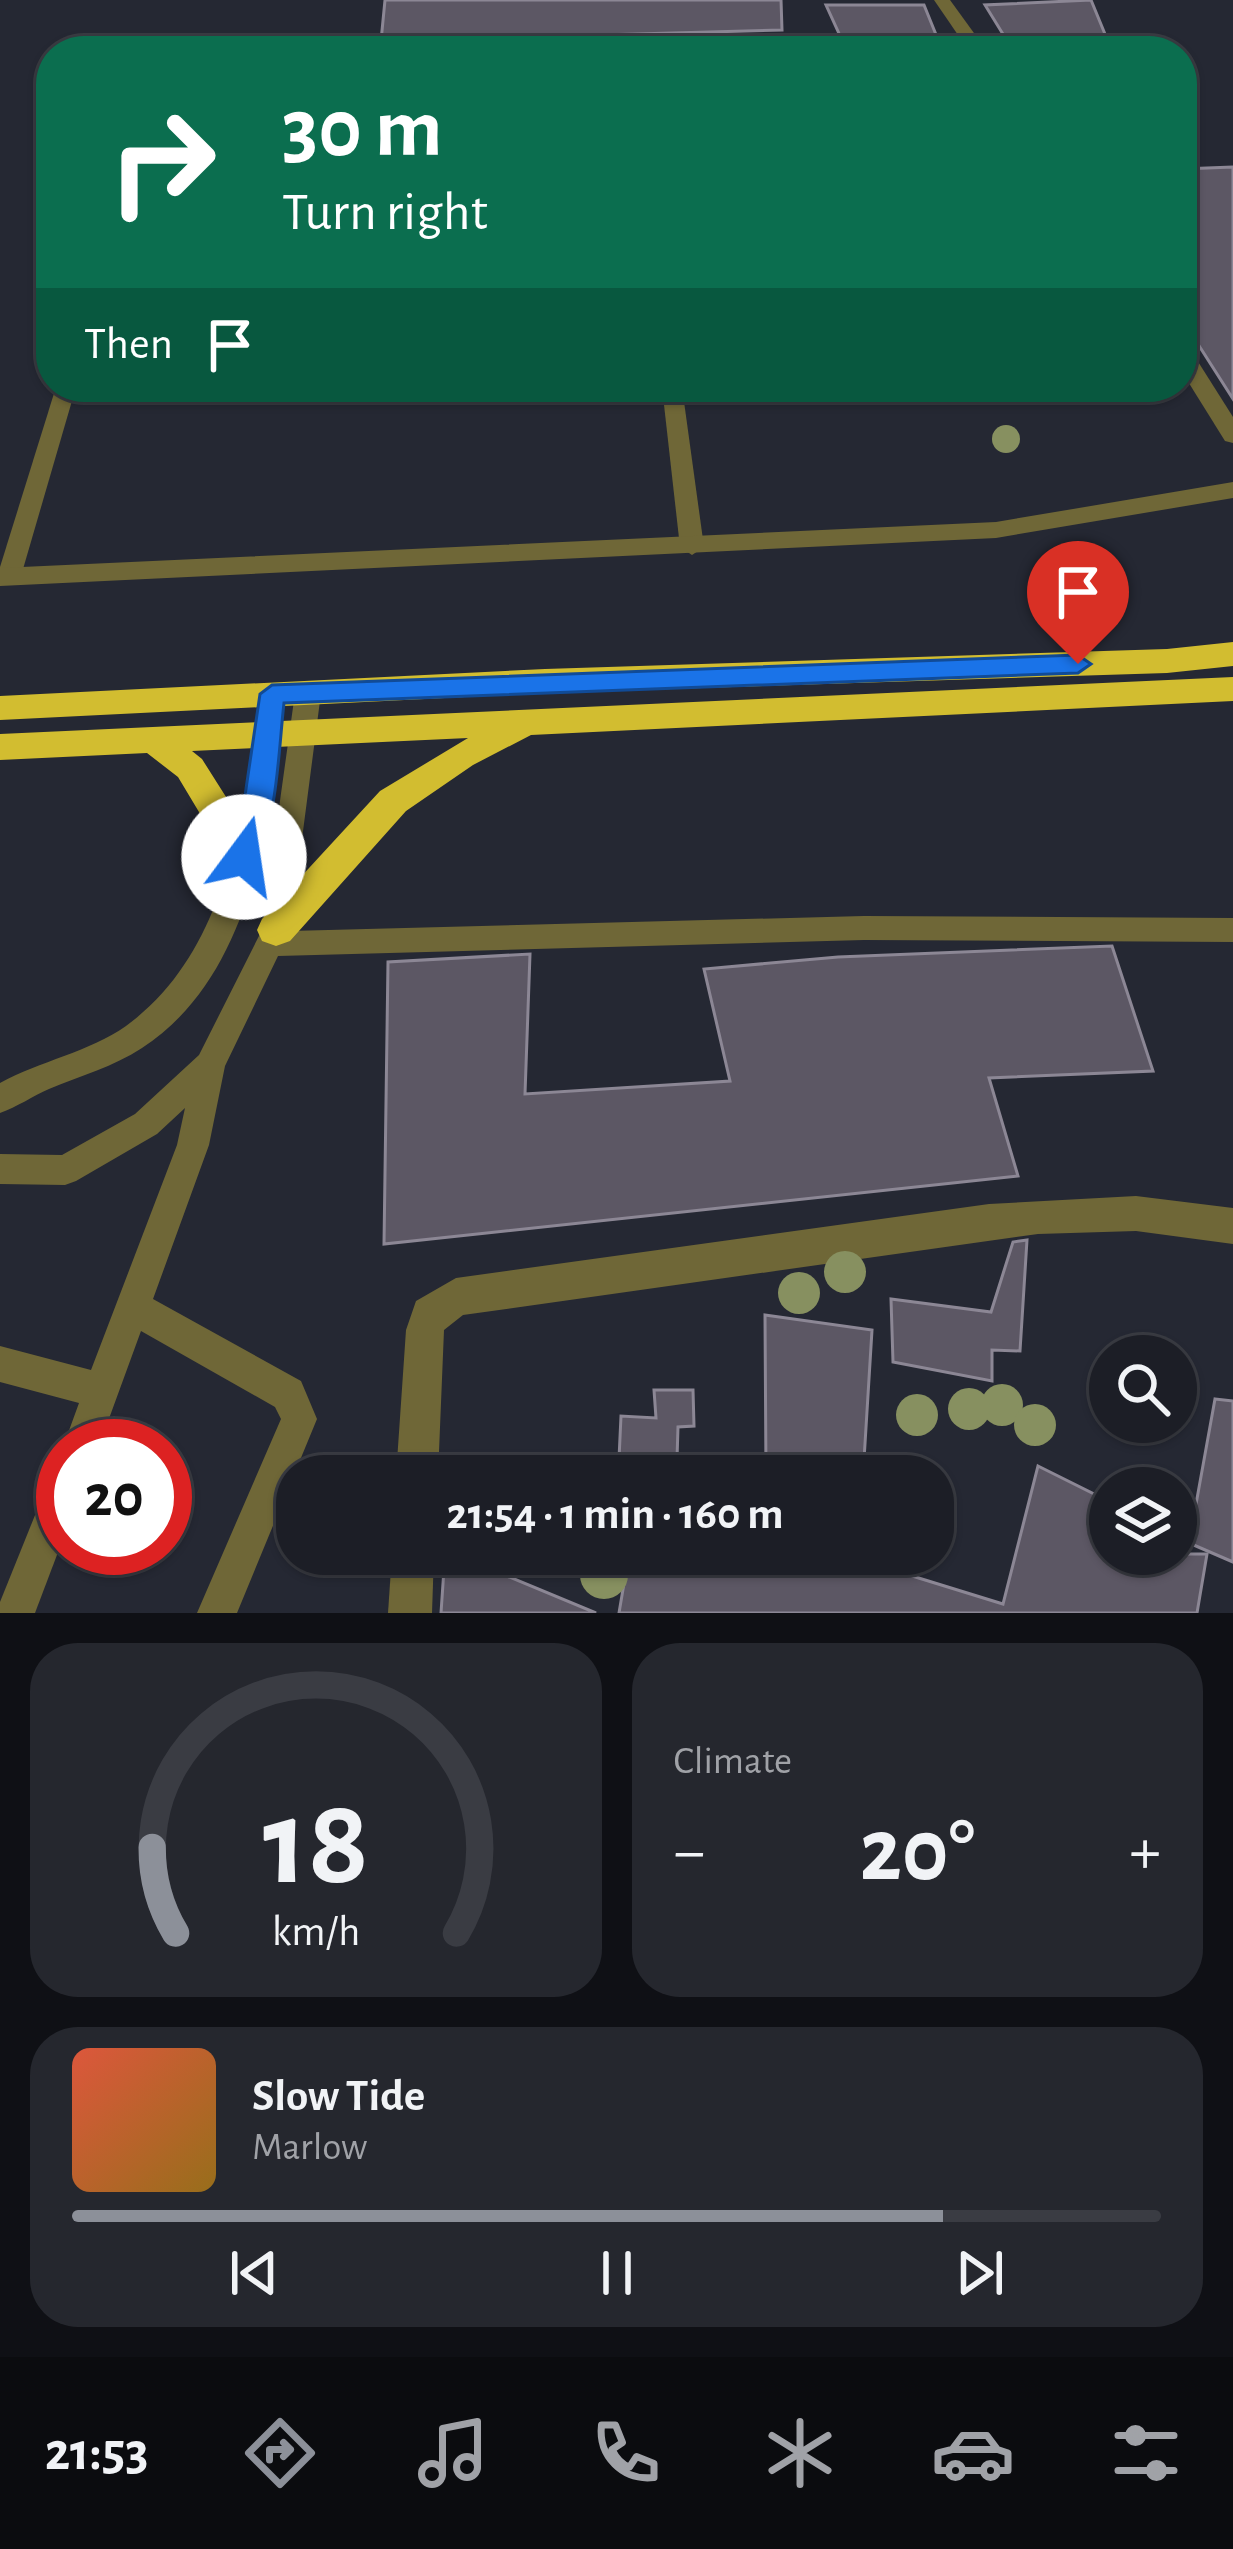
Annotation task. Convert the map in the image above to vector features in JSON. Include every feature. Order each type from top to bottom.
[{"type":"highway","points":[[1168,661],[1233,636]]},
{"type":"highway","points":[[0,708],[766,672],[1168,661],[1233,654]]},
{"type":"highway","points":[[0,747],[1233,689]]},
{"type":"highway","points":[[272,937],[393,800],[461,756],[535,721]]},
{"type":"highway","points":[[154,740],[190,768],[244,857]]},
{"type":"street","points":[[941,0],[967,36]]},
{"type":"street","points":[[1197,378],[1233,436]]},
{"type":"street","points":[[4,576],[996,530],[1233,490]]},
{"type":"street","points":[[418,1455],[425,1330],[430,1315],[456,1297],[1021,1218],[1133,1213],[1193,1216],[1233,1226]]},
{"type":"street","points":[[410,1613],[412,1575]]},
{"type":"lane","points":[[4,576],[61,402]]},
{"type":"lane","points":[[674,402],[692,547]]},
{"type":"lane","points":[[91,1419],[193,1145],[210,1065],[272,937],[308,693]]},
{"type":"lane","points":[[0,1099],[29,1080],[135,1037],[184,991],[223,921],[244,857],[256,816],[272,694]]},
{"type":"lane","points":[[272,937],[841,928],[1233,930]]},
{"type":"lane","points":[[0,1169],[65,1170],[146,1124],[210,1065]]},
{"type":"lane","points":[[134,1307],[288,1394],[298,1419],[217,1613]]},
{"type":"lane","points":[[0,1364],[102,1391]]},
{"type":"lane","points":[[15,1613],[36,1560]]},
{"type":"building","points":[[385,0],[781,0],[782,30],[381,36]]},
{"type":"building","points":[[1091,0],[1106,36],[1004,36],[985,5]]},
{"type":"building","points":[[826,5],[924,5],[937,36],[840,36]]},
{"type":"building","points":[[1233,167],[1233,399],[1197,343],[1197,168]]},
{"type":"building","points":[[1112,946],[1153,1071],[989,1078],[1018,1176],[384,1244],[388,962],[530,954],[525,1094],[730,1081],[704,969],[838,957]]},
{"type":"building","points":[[1027,1240],[1020,1351],[992,1350],[992,1381],[893,1362],[891,1299],[991,1312],[1013,1242]]},
{"type":"building","points":[[765,1315],[872,1330],[864,1455],[766,1455]]},
{"type":"building","points":[[654,1390],[693,1390],[694,1426],[678,1427],[677,1455],[619,1455],[621,1416],[656,1418]]},
{"type":"building","points":[[1215,1399],[1233,1401],[1233,1562],[1197,1546],[1197,1499]]},
{"type":"building","points":[[1038,1466],[1089,1492],[1089,1575],[1197,1575],[1197,1554],[1207,1554],[1197,1613],[619,1613],[625,1575],[909,1575],[1003,1604]]},
{"type":"building","points":[[444,1575],[505,1575],[596,1613],[441,1613]]},
{"type":"route","points":[[244,857],[256,816],[272,694],[766,672],[1078,664]]}]
